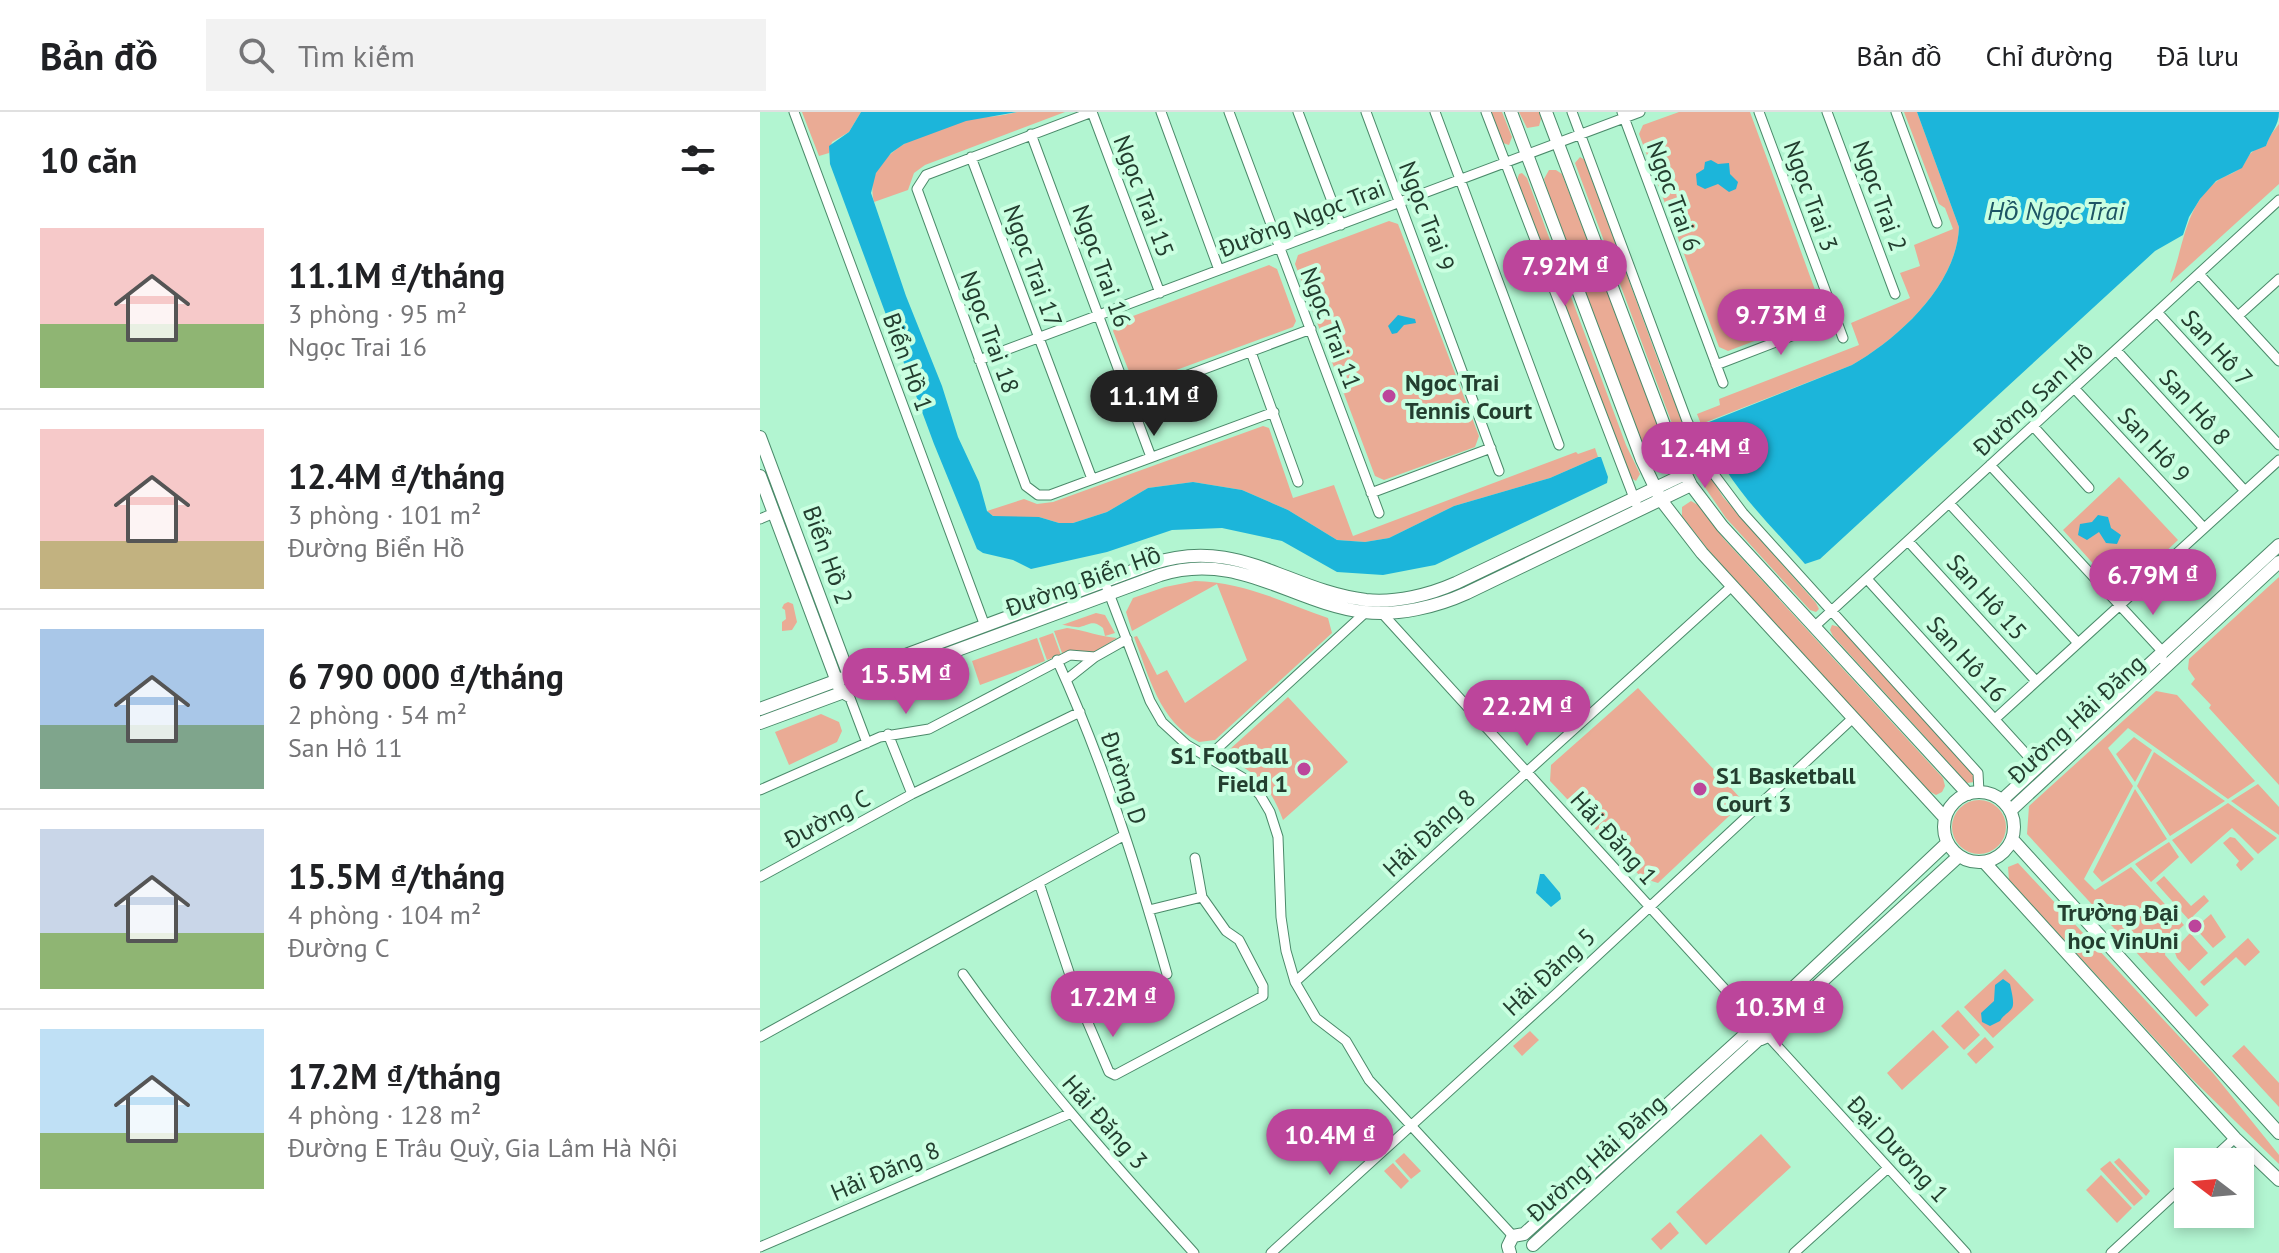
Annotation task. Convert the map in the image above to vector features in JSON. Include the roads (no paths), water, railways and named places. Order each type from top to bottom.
[{"type":"street","name":"Biển Hồ 1","points":[[794,112],[985,626]]},
{"type":"street","points":[[971,157],[1092,112]]},
{"type":"street","name":"Ngọc Trai 15","points":[[1092,112],[1160,293]]},
{"type":"street","points":[[1161,112],[1219,270]]},
{"type":"street","name":"Ngọc Trai 11","points":[[1229,112],[1379,513]]},
{"type":"street","points":[[1298,112],[1341,225]]},
{"type":"street","name":"Ngọc Trai 9","points":[[1366,112],[1499,471]]},
{"type":"street","points":[[1435,112],[1559,445]]},
{"type":"street","points":[[1486,112],[1636,505]]},
{"type":"street","points":[[1511,112],[1658,494],[1702,553],[1945,818]]},
{"type":"street","points":[[1546,112],[1688,480],[1722,526],[1974,793]]},
{"type":"street","points":[[1572,112],[1695,440],[1710,469],[1743,513],[1978,773],[1974,793]]},
{"type":"street","name":"Đường Ngọc Trai","points":[[979,360],[1280,249],[1581,134],[1623,115],[1640,112]]},
{"type":"street","name":"Ngọc Trai 3","points":[[1759,112],[1843,338]]},
{"type":"street","name":"Ngọc Trai 2","points":[[1827,112],[1895,294]]},
{"type":"street","points":[[1896,112],[1937,223]]},
{"type":"street","name":"Ngọc Trai 6","points":[[1623,115],[1723,383]]},
{"type":"street","name":"Ngọc Trai 16","points":[[1031,134],[1151,457]]},
{"type":"street","name":"Ngọc Trai 18","points":[[971,157],[922,177],[917,193],[1024,481],[1032,492],[1050,495],[1092,479]]},
{"type":"street","name":"Ngọc Trai 17","points":[[971,157],[1092,479]]},
{"type":"street","name":"Đường San Hô","points":[[1815,626],[2279,200]]},
{"type":"street","points":[[2199,274],[2279,361]]},
{"type":"street","points":[[2238,316],[2279,280]]},
{"type":"street","name":"San Hô 7","points":[[2157,312],[2279,445]]},
{"type":"street","points":[[1716,365],[1836,319]]},
{"type":"street","points":[[1129,397],[1311,329]]},
{"type":"street","name":"San Hô 8","points":[[2116,350],[2245,491]]},
{"type":"street","points":[[1251,352],[1298,482]]},
{"type":"street","name":"San Hô 9","points":[[2074,388],[2204,528]]},
{"type":"street","points":[[1092,479],[1274,412]]},
{"type":"street","points":[[2033,426],[2089,488]]},
{"type":"street","name":"Biển Hồ 2","points":[[760,437],[846,687]]},
{"type":"street","points":[[1371,493],[1491,448]]},
{"type":"street","points":[[1995,719],[2279,460]]},
{"type":"street","points":[[1990,465],[2162,651],[2163,668]]},
{"type":"street","name":"Biển Hồ 2","points":[[760,476],[846,687]]},
{"type":"street","name":"Đường Biển Hồ","points":[[760,723],[985,626],[1107,587],[1170,572],[1212,568],[1256,576],[1332,605],[1408,610],[1450,600],[1688,480]]},
{"type":"street","points":[[1949,503],[2078,643]]},
{"type":"street","points":[[760,519],[774,513]]},
{"type":"street","name":"San Hô 15","points":[[1908,541],[2036,681]]},
{"type":"street","name":"Đường Hải Đăng","points":[[2006,806],[2038,767],[2279,545]]},
{"type":"street","name":"Đường Hải Đăng","points":[[2006,806],[2279,562]]},
{"type":"street","name":"San Hô 16","points":[[1867,579],[2038,767]]},
{"type":"street","name":"Hải Đăng 8","points":[[1295,982],[1732,586]]},
{"type":"street","name":"Đường Biển Hồ","points":[[760,709],[846,687],[1107,587]]},
{"type":"street","points":[[1107,587],[1150,701],[1162,722],[1179,739],[1250,783],[1273,818],[1279,847],[1282,927],[1295,982],[1319,1022],[1346,1041],[1369,1080],[1411,1125],[1511,1245],[1529,1236],[1532,1249]]},
{"type":"street","points":[[1208,757],[1375,606]]},
{"type":"street","name":"Hải Đăng 1","points":[[1375,606],[1760,1028]]},
{"type":"street","points":[[1066,680],[1095,657],[1127,639]]},
{"type":"street","points":[[760,790],[888,734],[929,729],[1057,660],[1074,654],[1095,657]]},
{"type":"street","name":"Đường D","points":[[1057,660],[1080,712],[1149,910],[1167,974]]},
{"type":"street","points":[[2150,661],[2163,668]]},
{"type":"street","points":[[846,687],[867,743]]},
{"type":"street","name":"Đường C","points":[[760,877],[912,794],[1080,712]]},
{"type":"street","name":"Hải Đăng 5","points":[[1271,1253],[1853,718]]},
{"type":"street","points":[[888,734],[912,794]]},
{"type":"street","points":[[1974,793],[1988,793],[2006,806],[2013,820],[2012,839],[2006,849],[1985,863],[1967,861],[1947,843],[1945,818],[1955,801],[1974,793]]},
{"type":"street","points":[[760,1037],[1123,836]]},
{"type":"street","points":[[2012,839],[2279,1133]]},
{"type":"street","name":"Đường Hải Đăng","points":[[1532,1249],[1947,843]]},
{"type":"street","name":"Đường Hải Đăng","points":[[1511,1245],[1959,856]]},
{"type":"street","points":[[1039,883],[1079,1002],[1109,1072],[1121,1074],[1263,996],[1263,986],[1239,940],[1226,931],[1202,897],[1195,858]]},
{"type":"street","points":[[1985,863],[2235,1138],[2279,1180]]},
{"type":"street","points":[[1149,910],[1202,897]]},
{"type":"street","name":"Hải Đăng 3","points":[[963,974],[1006,1035],[1069,1114],[1194,1253]]},
{"type":"street","name":"Đại Dương 1","points":[[1760,1028],[1966,1253]]},
{"type":"street","name":"Hải Đăng 8","points":[[760,1247],[1069,1114]]},
{"type":"street","points":[[2224,1148],[2235,1138]]},
{"type":"street","points":[[1794,1253],[1888,1168]]},
{"type":"street","points":[[2111,1253],[2174,1195]]},
{"type":"water","points":[[861,112],[1017,112],[966,121],[904,144],[891,153],[876,173],[871,193],[958,437],[979,482],[987,511],[993,516],[1039,517],[1059,523],[1073,523],[1107,512],[1148,488],[1193,482],[1242,490],[1288,510],[1337,540],[1365,542],[1389,538],[1454,506],[1550,478],[1598,457],[1601,457],[1608,477],[1607,483],[1435,565],[1383,575],[1337,572],[1282,541],[1222,528],[1172,530],[1107,552],[1031,569],[1013,560],[983,553],[977,549],[934,444],[830,164],[829,146],[849,132]]},
{"type":"water","name":"Hồ Ngọc Trai","points":[[1917,112],[2279,112],[2266,146],[2251,152],[2242,168],[2216,181],[2189,217],[2183,235],[2155,251],[1820,559],[1805,564],[1734,481],[1704,424],[1852,365],[1906,325],[1937,289],[1956,248],[1959,227]]},
{"type":"water","points":[[1711,160],[1718,164],[1729,163],[1730,174],[1738,182],[1736,189],[1729,192],[1718,184],[1705,189],[1697,185],[1696,174],[1704,169],[1705,162]]},
{"type":"water","points":[[1398,315],[1415,319],[1416,323],[1404,325],[1392,334],[1388,326]]},
{"type":"water","points":[[2098,515],[2108,517],[2111,528],[2121,535],[2117,544],[2106,543],[2099,532],[2087,540],[2078,535],[2080,524],[2092,522]]},
{"type":"water","points":[[1540,874],[1544,874],[1560,893],[1561,899],[1551,907],[1536,893]]},
{"type":"water","points":[[2003,979],[2010,984],[2013,1006],[2000,1021],[1990,1026],[1982,1022],[1981,1013],[1994,1001],[1995,985]]},
{"type":"place","name":"Ngoc Trai Tennis Court","points":[[1389,396]]},
{"type":"place","name":"S1 Football Field 1","points":[[1304,769]]},
{"type":"place","name":"S1 Basketball Court 3","points":[[1700,789]]},
{"type":"place","name":"Trường Đại học VinUni","points":[[2195,926]]}]
